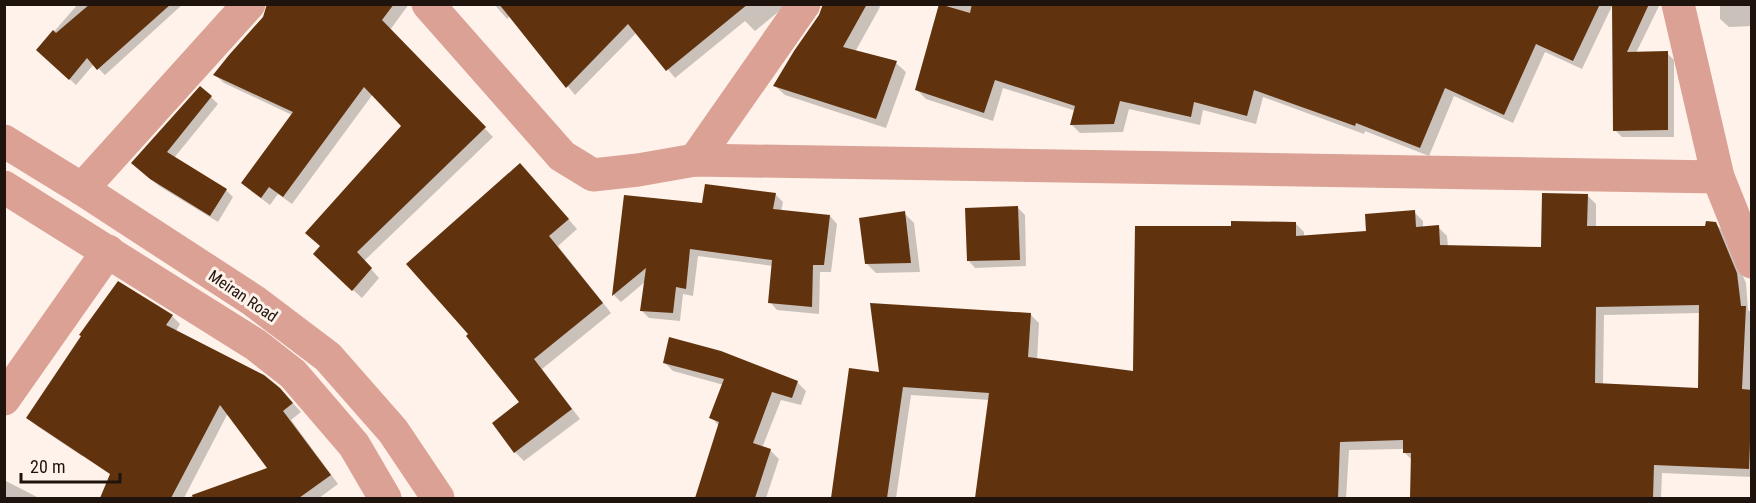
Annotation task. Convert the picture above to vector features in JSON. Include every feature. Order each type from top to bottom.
[{"type":"street","points":[[82,189],[249,4]]},
{"type":"street","points":[[428,4],[562,156],[592,175],[695,160],[1718,177]]},
{"type":"street","points":[[695,160],[804,4]]},
{"type":"street","points":[[1678,4],[1718,177],[1752,262]]},
{"type":"street","name":"Meiran Road","points":[[4,141],[254,301],[328,357],[393,431],[438,498]]},
{"type":"street","name":"Meiran Road","points":[[4,187],[256,345],[293,374],[354,445],[385,498]]},
{"type":"street","points":[[4,399],[108,251]]},
{"type":"building","points":[[90,4],[171,4],[97,70],[87,58],[69,80],[36,50],[53,30],[56,33]]},
{"type":"building","points":[[267,4],[394,4],[382,20],[486,127],[357,252],[372,268],[352,291],[313,254],[320,246],[305,233],[401,126],[364,87],[283,197],[269,187],[261,198],[241,183],[293,112],[213,75],[263,17]]},
{"type":"building","points":[[499,4],[748,4],[666,71],[628,24],[566,88]]},
{"type":"building","points":[[823,4],[867,4],[843,47],[897,61],[876,119],[773,86],[819,15]]},
{"type":"building","points":[[939,4],[970,13],[972,4],[1600,4],[1573,61],[1536,44],[1504,115],[1445,88],[1420,148],[1356,123],[1355,126],[1254,90],[1247,116],[1194,102],[1191,117],[1120,101],[1114,124],[1070,125],[1075,106],[995,80],[984,113],[915,90]]},
{"type":"building","points":[[1612,4],[1649,4],[1627,52],[1668,51],[1668,130],[1613,131]]},
{"type":"building","points":[[200,86],[212,96],[167,152],[227,189],[210,216],[150,179],[131,163]]},
{"type":"building","points":[[520,163],[569,219],[549,236],[603,303],[534,359],[572,409],[514,453],[492,423],[519,402],[466,336],[468,334],[406,264]]},
{"type":"building","points":[[705,184],[776,193],[773,209],[830,215],[824,265],[813,265],[812,307],[768,303],[772,260],[690,249],[686,289],[676,287],[673,313],[640,311],[646,268],[612,296],[624,195],[702,203]]},
{"type":"building","points":[[1542,193],[1588,194],[1587,226],[1705,226],[1706,221],[1716,222],[1737,273],[1741,306],[1746,306],[1742,389],[1752,390],[1749,469],[1654,465],[1653,498],[1410,498],[1411,453],[1403,453],[1403,440],[1340,442],[1338,498],[975,498],[989,393],[903,387],[887,498],[831,498],[849,368],[879,372],[870,303],[1031,313],[1028,357],[1133,371],[1135,226],[1231,226],[1231,221],[1296,222],[1296,236],[1366,231],[1365,214],[1415,210],[1416,227],[1439,225],[1440,245],[1541,247]],"holes":[[[1699,305],[1698,388],[1595,383],[1596,307]]]},
{"type":"building","points":[[1018,206],[1020,260],[967,261],[965,208]]},
{"type":"building","points":[[905,211],[911,263],[865,264],[859,218]]},
{"type":"building","points":[[118,281],[173,315],[166,325],[264,375],[280,388],[293,403],[283,411],[331,475],[299,498],[193,498],[192,495],[267,468],[220,405],[171,498],[100,498],[110,474],[26,418],[81,336],[79,335]]},
{"type":"building","points":[[669,337],[721,351],[798,381],[792,398],[772,392],[753,443],[771,449],[755,498],[695,498],[719,422],[709,418],[724,379],[663,363]]}]
